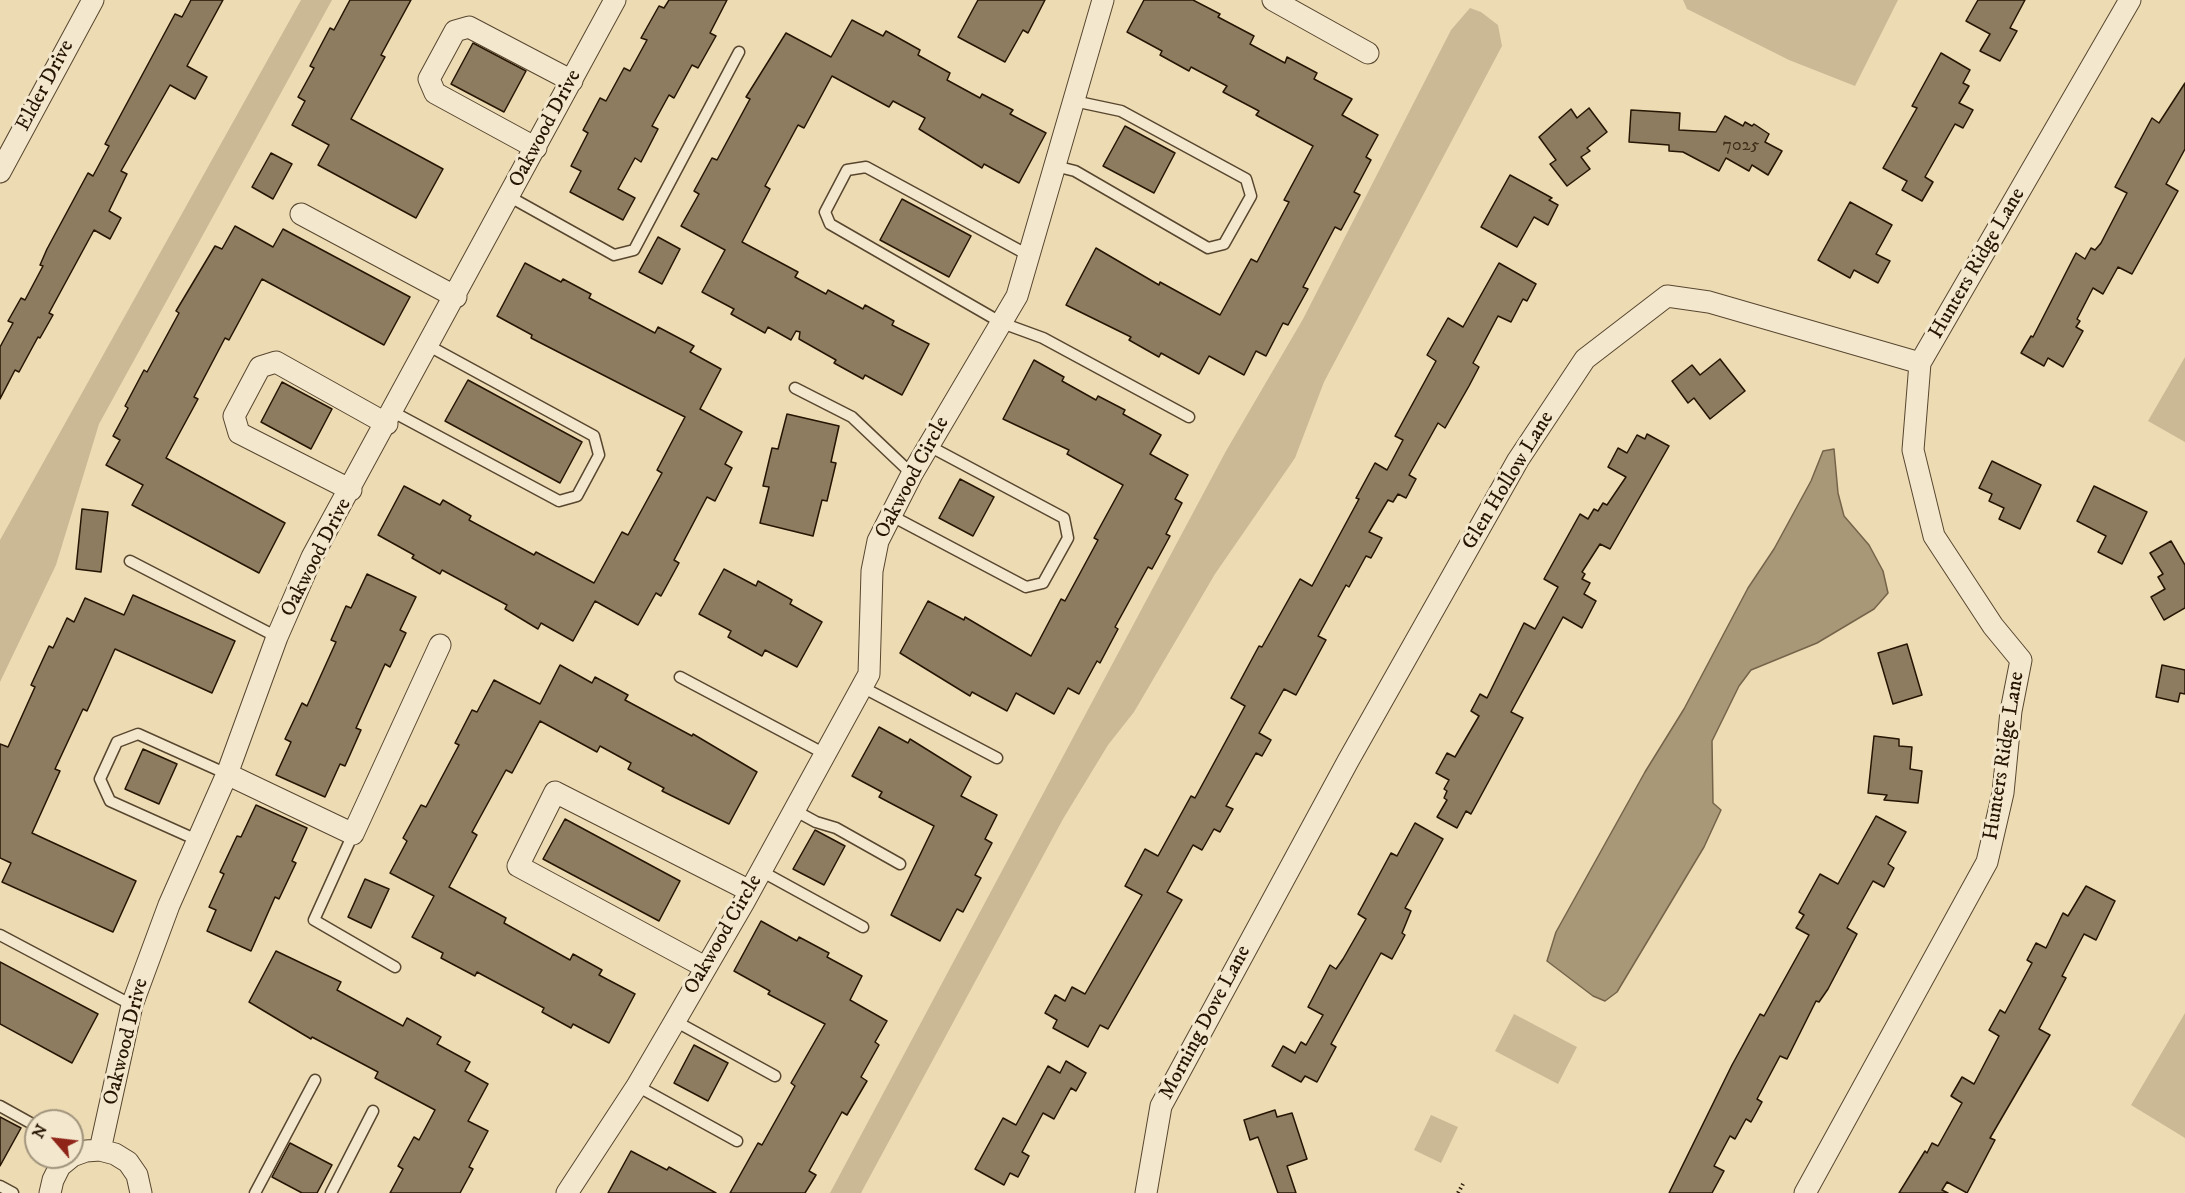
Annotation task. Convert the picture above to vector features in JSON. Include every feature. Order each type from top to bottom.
[{"type":"street","name":"Elder Drive","points":[[0,172],[93,0]]},
{"type":"street","name":"Oakwood Drive","points":[[84,1141],[169,905],[227,774],[278,637],[312,558],[456,297],[615,0]]},
{"type":"street","name":"Oakwood Circle","points":[[567,1193],[637,1086],[675,1021],[750,891],[869,674],[872,571],[878,541],[889,515],[912,474],[1017,296],[1103,0]]},
{"type":"street","points":[[1273,0],[1368,53]]},
{"type":"street","name":"Hunters Ridge Lane","points":[[1805,1193],[1987,862],[2003,793],[2011,711],[2021,660],[1993,626],[1934,536],[1913,450],[1920,363],[2130,0]]},
{"type":"street","points":[[536,148],[435,93],[429,79],[455,31],[469,27],[572,81]]},
{"type":"street","points":[[301,214],[456,297]]},
{"type":"street","name":"Glen Hollow Lane","points":[[1258,925],[1512,470],[1585,359],[1667,296],[1709,302],[1920,363]]},
{"type":"street","points":[[351,490],[239,433],[234,416],[260,367],[276,362],[390,418]]},
{"type":"street","points":[[227,774],[353,834],[440,645]]},
{"type":"street","points":[[705,967],[518,866],[555,792],[750,891]]},
{"type":"street","name":"Morning Dove Lane","points":[[1146,1193],[1161,1106],[1258,925]]},
{"type":"street","points":[[84,1152],[115,1154],[128,1162],[137,1175],[141,1193]]},
{"type":"street","points":[[50,1193],[58,1169]]},
{"type":"lane","points":[[510,197],[614,255],[634,250],[740,52]]},
{"type":"lane","points":[[1054,166],[1075,171],[1208,248],[1224,244],[1251,196],[1246,179],[1121,111],[1074,101]]},
{"type":"lane","points":[[1029,255],[866,167],[847,170],[825,212],[830,224],[1002,323],[1043,338],[1189,417]]},
{"type":"lane","points":[[390,418],[559,501],[577,496],[599,455],[594,436],[429,346]]},
{"type":"lane","points":[[795,388],[852,417],[912,474]]},
{"type":"lane","points":[[889,515],[1026,587],[1043,583],[1068,538],[1064,518],[928,446]]},
{"type":"lane","points":[[130,561],[278,637]]},
{"type":"lane","points":[[680,677],[825,754]]},
{"type":"lane","points":[[862,687],[997,758]]},
{"type":"lane","points":[[197,840],[110,801],[100,779],[104,770],[117,742],[138,734],[227,774]]},
{"type":"lane","points":[[794,810],[816,822],[836,828],[900,864]]},
{"type":"lane","points":[[353,834],[314,920],[395,967]]},
{"type":"lane","points":[[761,871],[863,927]]},
{"type":"lane","points":[[0,935],[132,1005]]},
{"type":"lane","points":[[675,1021],[775,1077]]},
{"type":"lane","points":[[255,1193],[315,1080]]},
{"type":"lane","points":[[637,1086],[737,1141]]},
{"type":"lane","points":[[0,1106],[24,1119]]},
{"type":"lane","points":[[331,1193],[374,1111]]},
{"type":"lane","points":[[0,1186],[14,1193]]},
{"type":"path","points":[[1458,1193],[1463,1184]]},
{"type":"shaded area","points":[[301,0],[332,0],[99,424],[56,565],[0,682],[0,540]]},
{"type":"shaded area","points":[[1683,0],[1898,0],[1855,86],[1789,60],[1687,9]]},
{"type":"shaded area","points":[[1470,8],[1481,12],[1498,25],[1502,46],[1324,382],[1295,458],[1215,574],[1134,712],[1108,745],[1063,819],[861,1193],[830,1193],[1226,451],[1303,319],[1451,30]]},
{"type":"shaded area","points":[[2185,357],[2185,442],[2148,421]]},
{"type":"shaded area","points":[[1834,449],[1838,493],[1844,516],[1869,545],[1883,571],[1888,593],[1874,609],[1817,643],[1751,670],[1739,686],[1712,741],[1713,803],[1721,810],[1704,847],[1617,992],[1605,1001],[1593,996],[1547,961],[1556,932],[1645,772],[1684,709],[1748,588],[1774,549],[1811,481],[1823,451]]},
{"type":"shaded area","points":[[2185,1013],[2185,1138],[2131,1105]]},
{"type":"shaded area","points":[[1514,1014],[1577,1047],[1558,1084],[1495,1051]]},
{"type":"shaded area","points":[[1431,1115],[1458,1127],[1441,1163],[1414,1150]]},
{"type":"building","points":[[191,0],[223,0],[187,66],[207,77],[195,99],[170,85],[121,171],[127,174],[109,211],[121,218],[110,239],[94,230],[49,313],[53,315],[19,372],[15,370],[0,399],[0,347],[13,323],[8,321],[21,298],[25,300],[43,266],[40,265],[47,249],[88,173],[93,176],[109,146],[105,144],[175,14],[182,17]]},
{"type":"building","points":[[350,0],[411,0],[381,55],[385,57],[351,119],[443,169],[416,218],[318,165],[329,145],[292,125],[305,101],[298,97],[314,68],[310,66],[330,28],[334,30]]},
{"type":"building","points":[[669,0],[727,0],[710,33],[716,36],[698,68],[692,65],[674,98],[669,95],[652,126],[658,129],[641,162],[635,158],[618,189],[635,198],[623,220],[570,192],[581,171],[571,166],[588,133],[583,130],[600,98],[606,101],[624,68],[630,71],[647,40],[641,38],[659,6],[664,8]]},
{"type":"building","points":[[978,0],[1045,0],[1028,33],[1023,30],[1005,62],[958,37]]},
{"type":"building","points":[[1144,0],[1193,0],[1220,14],[1218,17],[1254,36],[1250,44],[1285,63],[1287,57],[1317,73],[1314,79],[1352,99],[1342,115],[1378,135],[1366,157],[1371,160],[1354,192],[1360,195],[1341,230],[1335,227],[1303,287],[1308,289],[1288,325],[1283,323],[1266,356],[1256,351],[1244,375],[1209,356],[1199,374],[1161,353],[1159,357],[1129,340],[1131,337],[1066,305],[1096,248],[1159,285],[1160,282],[1220,315],[1251,259],[1257,262],[1289,202],[1284,200],[1313,146],[1256,115],[1259,111],[1223,92],[1227,86],[1191,67],[1189,71],[1160,55],[1162,51],[1127,32]]},
{"type":"building","points":[[1978,0],[2025,0],[2010,28],[2017,31],[2000,61],[1980,51],[1990,34],[1966,21]]},
{"type":"building","points":[[852,20],[883,36],[886,31],[920,50],[918,55],[950,73],[947,80],[980,98],[982,94],[1013,110],[1010,114],[1046,133],[1019,183],[984,164],[982,168],[919,129],[925,118],[893,101],[889,107],[832,76],[804,128],[798,125],[765,186],[770,189],[742,242],[798,272],[795,277],[826,294],[828,290],[863,309],[865,305],[894,321],[892,325],[929,344],[902,395],[865,375],[863,379],[834,363],[836,360],[799,339],[800,332],[796,331],[791,340],[768,327],[765,333],[731,314],[734,309],[702,292],[725,250],[681,226],[699,194],[694,191],[712,158],[717,160],[750,99],[746,97],[786,33],[831,57]]},
{"type":"building","points":[[473,43],[526,71],[504,112],[451,84]]},
{"type":"building","points":[[1941,53],[1970,70],[1963,83],[1969,86],[1959,103],[1973,110],[1963,128],[1955,124],[1925,177],[1933,182],[1922,201],[1902,190],[1907,181],[1883,168],[1917,108],[1912,106]]},
{"type":"building","points":[[2185,83],[2185,149],[2166,184],[2178,191],[2132,274],[2118,267],[2103,294],[2093,288],[2077,319],[2080,321],[2076,327],[2083,331],[2063,367],[2048,358],[2044,366],[2021,353],[2031,336],[2033,337],[2076,253],[2085,259],[2091,248],[2095,250],[2101,243],[2127,193],[2115,187],[2152,118],[2159,123]]},
{"type":"building","points":[[1589,108],[1607,132],[1587,148],[1590,151],[1581,157],[1590,169],[1567,186],[1550,164],[1556,160],[1539,137],[1571,109],[1577,118]]},
{"type":"building","points":[[1631,110],[1680,113],[1679,130],[1716,132],[1725,116],[1743,126],[1745,122],[1752,126],[1754,124],[1769,134],[1765,142],[1782,151],[1768,175],[1752,165],[1749,171],[1726,158],[1719,171],[1683,152],[1669,151],[1669,145],[1629,142]]},
{"type":"building","points":[[1125,126],[1175,153],[1154,193],[1103,166]]},
{"type":"building","points":[[271,153],[292,164],[273,199],[252,187]]},
{"type":"building","points":[[1510,175],[1552,198],[1549,200],[1558,205],[1548,225],[1534,217],[1517,247],[1481,227]]},
{"type":"building","points":[[902,199],[971,236],[949,277],[880,240]]},
{"type":"building","points":[[1850,202],[1892,225],[1876,254],[1890,261],[1878,283],[1854,270],[1850,278],[1818,260]]},
{"type":"building","points":[[235,226],[273,247],[283,229],[410,297],[384,345],[262,279],[229,340],[225,338],[194,397],[198,399],[166,458],[285,523],[259,573],[132,505],[143,485],[106,465],[120,440],[113,436],[128,408],[125,406],[144,370],[147,372],[179,313],[176,311],[215,246],[222,249]]},
{"type":"building","points":[[658,237],[680,249],[662,284],[639,272]]},
{"type":"building","points":[[525,263],[561,282],[563,279],[591,294],[589,298],[655,333],[658,327],[694,346],[690,352],[721,369],[700,409],[742,432],[725,464],[732,468],[715,501],[707,497],[674,560],[679,563],[661,596],[656,593],[638,625],[595,601],[573,641],[541,623],[538,629],[505,609],[507,605],[442,570],[440,574],[412,558],[414,555],[378,535],[404,486],[440,505],[443,500],[471,516],[469,520],[534,555],[536,552],[594,583],[622,532],[628,535],[662,473],[657,470],[685,417],[531,338],[532,335],[497,316]]},
{"type":"building","points":[[1499,263],[1536,284],[1527,301],[1523,299],[1511,322],[1498,316],[1473,363],[1479,367],[1469,386],[1445,428],[1438,423],[1409,475],[1416,479],[1406,498],[1398,494],[1393,502],[1388,500],[1369,532],[1382,538],[1371,558],[1366,556],[1349,587],[1346,585],[1318,636],[1326,640],[1296,695],[1284,689],[1259,733],[1271,740],[1262,756],[1256,753],[1226,806],[1233,809],[1220,832],[1214,829],[1202,850],[1193,845],[1167,892],[1182,900],[1108,1029],[1100,1025],[1088,1047],[1053,1028],[1057,1020],[1045,1013],[1055,995],[1065,1001],[1072,987],[1085,994],[1142,895],[1125,886],[1145,849],[1158,856],[1191,796],[1195,798],[1245,706],[1231,698],[1259,646],[1262,647],[1300,579],[1312,586],[1359,499],[1356,498],[1375,463],[1387,470],[1403,440],[1395,436],[1436,361],[1427,355],[1448,318],[1463,327]]},
{"type":"building","points":[[1720,359],[1745,391],[1710,419],[1694,398],[1688,403],[1672,381],[1692,365],[1700,375]]},
{"type":"building","points":[[1034,360],[1064,377],[1062,381],[1096,400],[1098,396],[1125,410],[1123,414],[1161,435],[1150,454],[1188,475],[1175,499],[1182,503],[1166,534],[1170,536],[1152,569],[1148,567],[1115,627],[1118,629],[1100,663],[1097,661],[1079,694],[1068,688],[1054,714],[1016,693],[1007,711],[972,692],[970,696],[900,653],[928,601],[964,620],[965,617],[1031,656],[1061,599],[1065,601],[1098,540],[1094,538],[1123,485],[1067,454],[1069,450],[1003,419]]},
{"type":"building","points":[[468,380],[582,442],[560,483],[445,421]]},
{"type":"building","points":[[282,382],[332,409],[311,449],[261,422]]},
{"type":"building","points":[[787,414],[839,426],[831,462],[836,463],[827,501],[822,500],[813,536],[760,523],[769,487],[763,486],[772,448],[778,449]]},
{"type":"building","points":[[1647,434],[1669,446],[1610,549],[1600,544],[1582,572],[1585,574],[1582,579],[1590,583],[1584,594],[1596,601],[1582,628],[1563,617],[1511,712],[1523,718],[1471,814],[1466,811],[1457,828],[1437,817],[1447,800],[1444,798],[1447,791],[1444,789],[1449,780],[1436,773],[1447,753],[1455,757],[1479,716],[1471,711],[1480,694],[1487,698],[1524,623],[1535,629],[1558,587],[1544,579],[1580,514],[1588,519],[1594,509],[1598,511],[1603,503],[1607,505],[1626,477],[1608,467],[1618,448],[1627,453],[1637,435],[1645,439]]},
{"type":"building","points":[[1992,461],[2041,485],[2020,529],[1999,519],[2004,508],[1989,501],[1992,494],[1979,488]]},
{"type":"building","points":[[960,479],[994,497],[973,536],[939,518]]},
{"type":"building","points":[[2094,486],[2147,512],[2122,564],[2098,552],[2106,536],[2077,521]]},
{"type":"building","points":[[82,509],[108,512],[101,572],[76,569]]},
{"type":"building","points":[[2171,541],[2185,565],[2185,608],[2164,620],[2151,597],[2165,589],[2158,577],[2163,574],[2150,553]]},
{"type":"building","points":[[724,569],[756,586],[758,581],[792,600],[790,604],[822,622],[797,667],[765,650],[762,656],[728,637],[731,631],[699,614]]},
{"type":"building","points":[[367,574],[416,597],[400,630],[406,633],[390,667],[385,664],[356,728],[361,730],[345,766],[340,764],[325,797],[276,775],[291,742],[285,739],[302,703],[307,706],[336,642],[331,640],[346,606],[351,608]]},
{"type":"building","points":[[133,595],[235,641],[212,693],[115,649],[87,711],[83,709],[55,769],[60,771],[32,833],[136,881],[113,932],[2,882],[11,863],[0,858],[0,744],[8,747],[35,687],[31,685],[49,646],[53,648],[67,618],[74,622],[85,598],[124,615]]},
{"type":"building","points":[[1907,644],[1922,695],[1893,704],[1878,653]]},
{"type":"building","points":[[560,665],[592,683],[595,677],[628,695],[625,700],[692,736],[693,734],[757,772],[729,824],[662,791],[664,788],[628,769],[631,763],[600,746],[597,752],[540,721],[512,773],[506,770],[472,832],[477,835],[449,887],[506,918],[504,923],[570,960],[573,954],[602,970],[599,975],[635,994],[609,1043],[573,1024],[571,1028],[542,1012],[544,1008],[477,972],[475,976],[441,958],[443,953],[412,937],[434,896],[390,873],[407,841],[403,838],[421,805],[426,807],[459,745],[455,743],[472,710],[477,712],[494,680],[540,704]]},
{"type":"building","points":[[2162,665],[2185,670],[2185,694],[2180,693],[2178,702],[2156,697]]},
{"type":"building","points":[[879,727],[908,743],[910,739],[971,777],[961,796],[997,815],[985,839],[992,843],[975,875],[981,878],[963,912],[957,909],[940,941],[891,915],[934,826],[879,797],[882,792],[852,776]]},
{"type":"building","points":[[1874,736],[1899,739],[1899,746],[1912,747],[1910,769],[1922,771],[1918,803],[1884,800],[1887,795],[1868,793]]},
{"type":"building","points":[[143,749],[177,764],[159,804],[125,789]]},
{"type":"building","points":[[256,805],[307,828],[292,861],[296,863],[279,899],[275,897],[251,951],[207,931],[216,910],[209,907],[224,874],[220,872],[237,836],[241,837]]},
{"type":"building","points":[[1876,816],[1906,832],[1888,864],[1894,868],[1884,887],[1873,881],[1847,928],[1857,934],[1828,989],[1819,1002],[1816,1001],[1787,1059],[1780,1056],[1757,1099],[1762,1102],[1751,1122],[1746,1119],[1735,1139],[1730,1136],[1714,1166],[1724,1171],[1712,1193],[1669,1193],[1732,1065],[1760,1014],[1764,1016],[1809,935],[1796,928],[1804,915],[1799,912],[1820,874],[1838,884]]},
{"type":"building","points":[[565,819],[680,881],[659,921],[543,859]]},
{"type":"building","points":[[1415,823],[1443,839],[1405,908],[1411,911],[1402,933],[1405,935],[1392,959],[1381,953],[1331,1044],[1336,1047],[1317,1082],[1305,1076],[1301,1082],[1272,1066],[1283,1046],[1295,1053],[1301,1042],[1306,1045],[1323,1015],[1308,1007],[1330,965],[1336,969],[1343,959],[1366,919],[1358,914],[1391,853],[1397,856]]},
{"type":"building","points":[[815,830],[845,846],[824,885],[793,869]]},
{"type":"building","points":[[365,879],[389,889],[371,928],[348,917]]},
{"type":"building","points":[[2086,886],[2115,901],[2096,940],[2084,934],[2062,976],[2066,978],[2039,1029],[2050,1035],[1990,1138],[1995,1140],[1967,1193],[1947,1182],[1942,1190],[1948,1193],[1899,1193],[1925,1151],[1927,1153],[1932,1143],[1938,1146],[1962,1103],[1951,1096],[1962,1077],[1974,1084],[1999,1036],[1989,1030],[2000,1010],[2005,1013],[2032,963],[2027,960],[2036,943],[2046,948],[2063,913],[2068,916]]},
{"type":"building","points":[[761,921],[797,941],[799,937],[829,953],[827,957],[862,976],[850,1000],[887,1021],[875,1042],[879,1045],[861,1077],[867,1081],[847,1115],[842,1112],[809,1171],[816,1175],[805,1193],[730,1193],[758,1143],[762,1145],[795,1086],[791,1083],[825,1024],[768,994],[770,991],[734,971]]},
{"type":"building","points":[[276,951],[341,982],[337,990],[403,1026],[407,1018],[441,1037],[437,1044],[470,1062],[465,1071],[488,1084],[468,1121],[488,1131],[469,1167],[473,1169],[460,1193],[390,1193],[403,1169],[398,1166],[414,1137],[419,1140],[435,1110],[375,1078],[378,1072],[312,1037],[311,1039],[249,1002]]},
{"type":"building","points":[[0,962],[98,1014],[72,1063],[0,1024]]},
{"type":"building","points":[[694,1045],[728,1063],[708,1101],[674,1083]]},
{"type":"building","points":[[1066,1061],[1086,1073],[1076,1091],[1071,1088],[1054,1119],[1043,1113],[1022,1152],[1029,1156],[1018,1177],[1010,1173],[1004,1185],[975,1169],[1003,1118],[1016,1125],[1048,1066],[1060,1073]]},
{"type":"building","points":[[1275,1110],[1277,1117],[1292,1113],[1307,1159],[1287,1166],[1296,1193],[1278,1193],[1258,1137],[1250,1140],[1244,1120]]},
{"type":"building","points":[[0,1117],[21,1128],[0,1166]]},
{"type":"building","points":[[290,1143],[332,1165],[317,1193],[302,1193],[272,1177]]},
{"type":"building","points":[[631,1151],[667,1170],[669,1167],[716,1193],[608,1193]]}]
